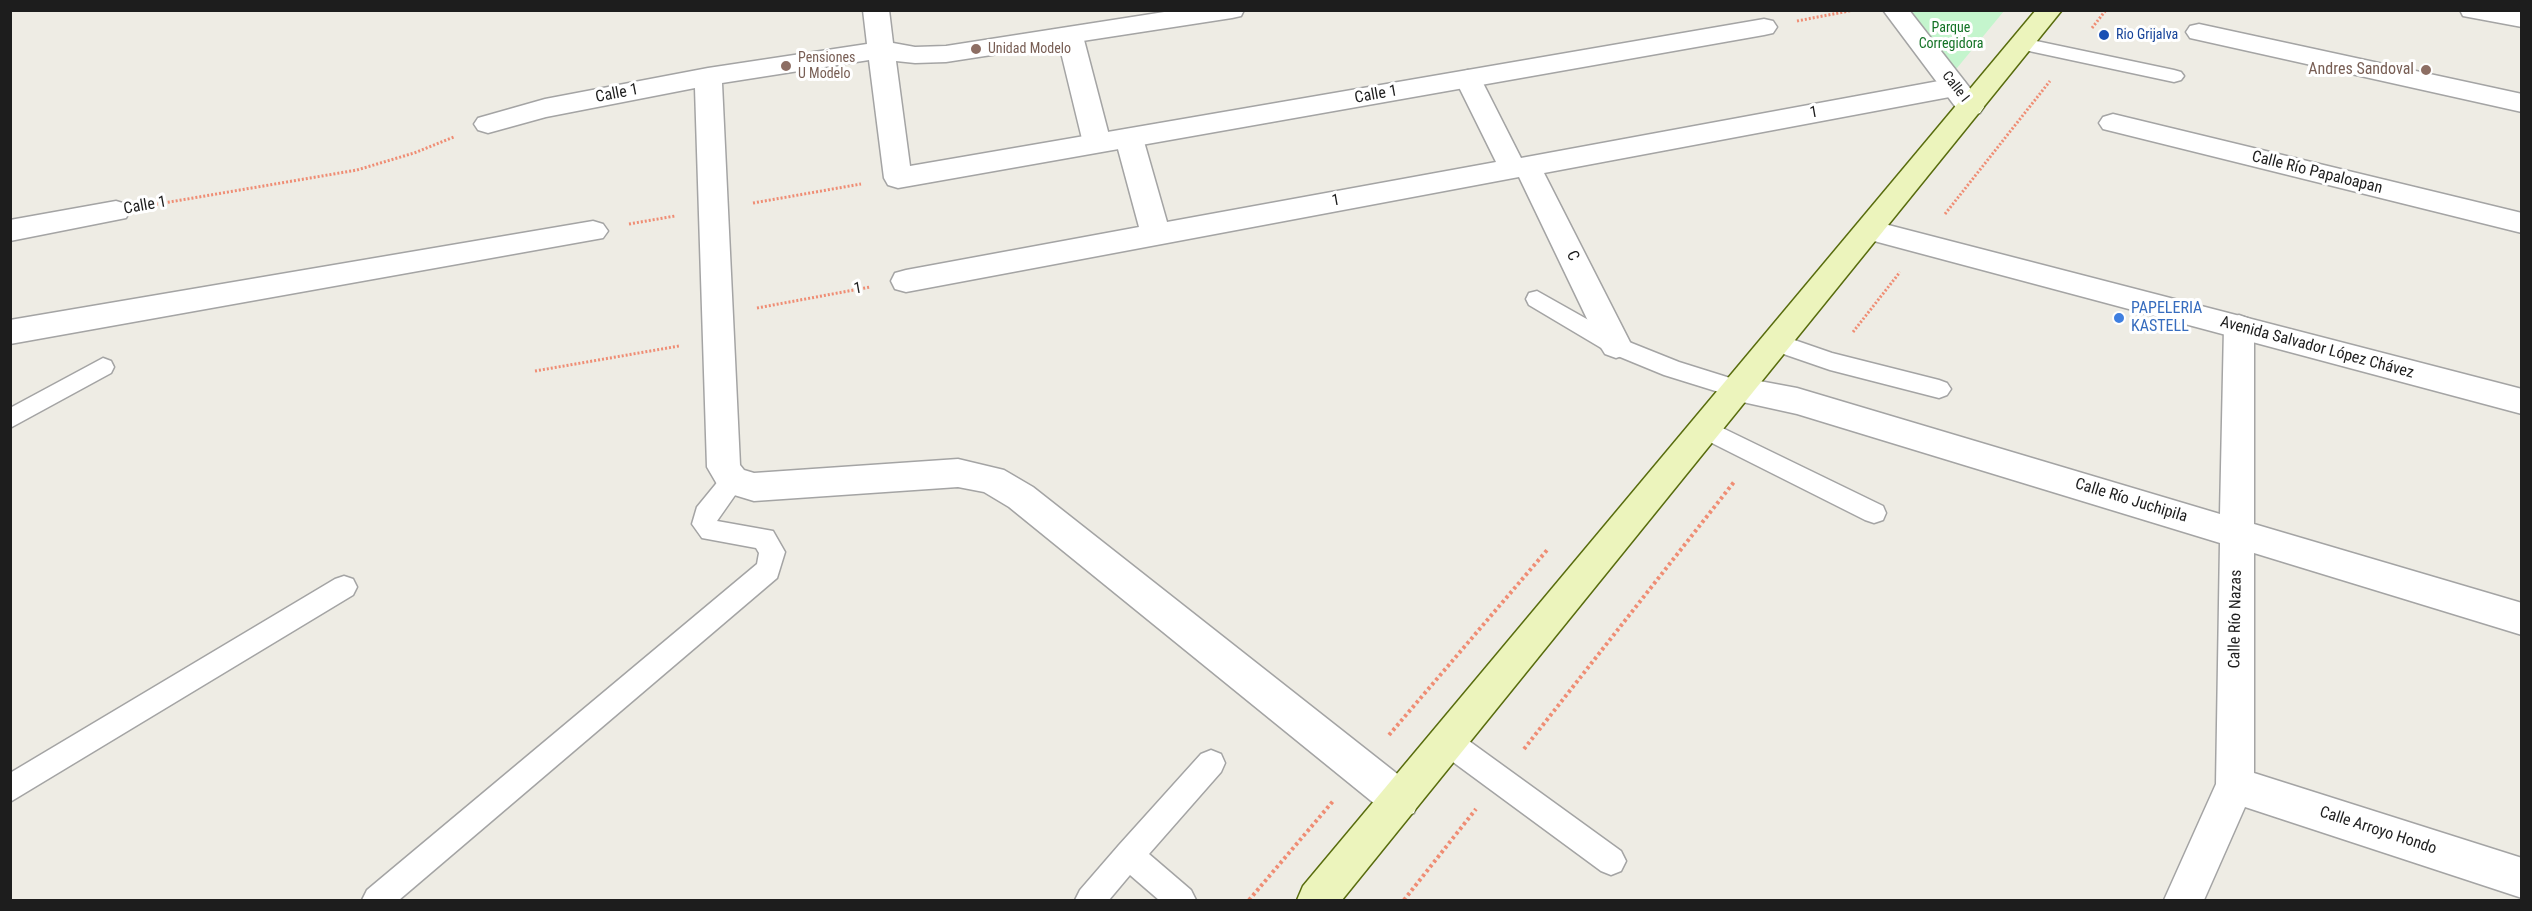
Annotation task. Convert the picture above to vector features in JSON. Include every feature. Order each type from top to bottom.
[{"type":"main road","points":[[1317,900],[1869,230],[1963,97],[2022,44],[2050,10]]},
{"type":"street","points":[[876,10],[881,50]]},
{"type":"street","name":"Calle 1","points":[[488,124],[544,108],[708,77],[881,50],[915,55],[946,54],[1070,36],[1095,21],[1232,10]]},
{"type":"street","name":"Calle I","points":[[1895,10],[1963,97]]},
{"type":"street","points":[[2472,10],[2522,19]]},
{"type":"street","name":"Calle 1","points":[[881,50],[898,178],[1764,27]]},
{"type":"street","points":[[2199,32],[2522,103]]},
{"type":"street","points":[[1070,36],[1097,143]]},
{"type":"street","points":[[708,77],[724,467],[733,481],[754,487],[958,473],[992,480],[1021,497],[1400,800]]},
{"type":"street","name":"C","points":[[1468,79],[1520,167],[1616,345]]},
{"type":"street","name":"1","points":[[906,281],[1520,167],[1963,97]]},
{"type":"street","name":"Calle Río Papaloapan","points":[[2113,123],[2522,223]]},
{"type":"street","points":[[1129,138],[1156,235]]},
{"type":"street","name":"Calle 1","points":[[13,237],[116,211]]},
{"type":"street","name":"Avenida Salvador López Chávez","points":[[1869,230],[2522,402]]},
{"type":"street","points":[[10,332],[593,231]]},
{"type":"street","name":"Calle Río Nazas","points":[[2184,900],[2235,784],[2239,327]]},
{"type":"street","name":"Calle Río Juchipila","points":[[1738,389],[1797,401],[2522,619]]},
{"type":"street","name":"Calle Arroyo Hondo","points":[[2235,784],[2522,878]]},
{"type":"lane","points":[[2022,44],[2174,75]]},
{"type":"lane","points":[[1537,299],[1616,345],[1672,369],[1738,389]]},
{"type":"lane","points":[[1777,343],[1830,361],[1940,388]]},
{"type":"lane","points":[[10,419],[103,367]]},
{"type":"lane","points":[[1706,429],[1874,513]]},
{"type":"lane","points":[[377,900],[768,570],[772,552],[764,538],[711,531],[704,524],[706,514],[733,481]]},
{"type":"lane","points":[[10,789],[344,587]]},
{"type":"lane","points":[[1448,742],[1611,861]]},
{"type":"lane","points":[[1090,900],[1211,763]]},
{"type":"lane","points":[[1129,855],[1181,900]]},
{"type":"path","points":[[1764,27],[1854,10]]},
{"type":"path","name":"Calle 1","points":[[116,211],[357,170],[414,153],[488,124]]},
{"type":"path","name":"1","points":[[535,371],[906,281]]},
{"type":"green space","name":"Parque Corregidora","points":[[1900,11],[2004,11],[1957,68],[1950,70]]},
{"type":"place","name":"Rio Grijalva","points":[[2104,35]]},
{"type":"place","name":"Unidad Modelo","points":[[976,49]]},
{"type":"place","name":"Pensiones U Modelo","points":[[786,66]]},
{"type":"place","name":"Andres Sandoval","points":[[2426,70]]},
{"type":"place","name":"PAPELERIA KASTELL","points":[[2119,318]]}]
